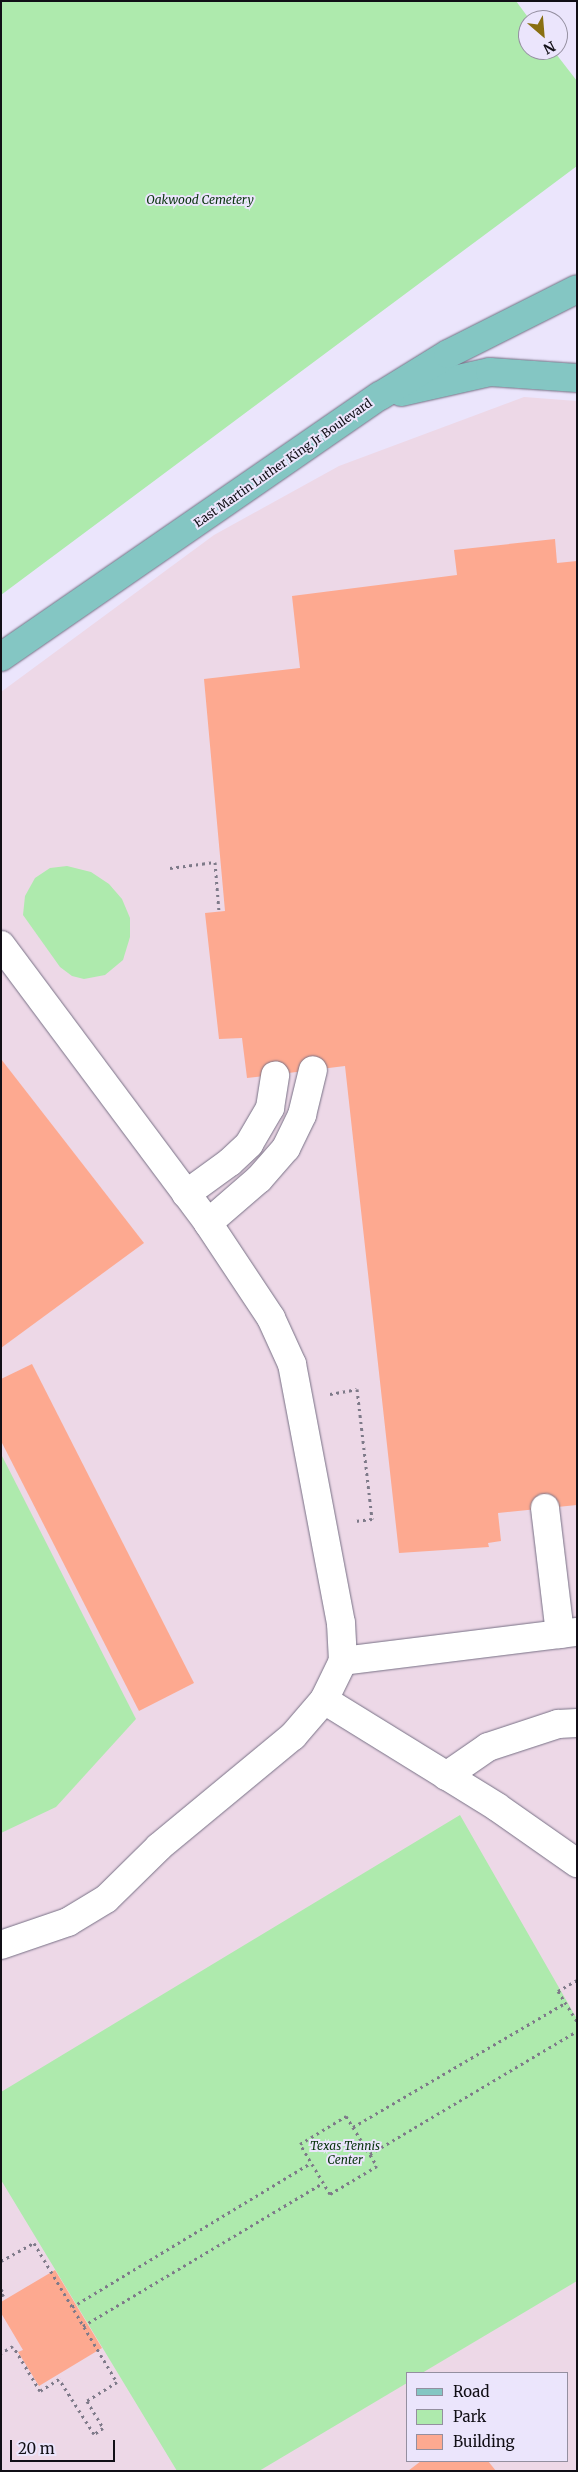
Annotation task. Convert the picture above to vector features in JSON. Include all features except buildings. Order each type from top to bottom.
[{"type":"main road","name":"East Martin Luther King Jr Boulevard","points":[[1,657],[380,396],[448,354],[577,289]]},
{"type":"main road","points":[[380,396],[490,372],[577,378]]},
{"type":"lane","points":[[1,945],[208,1223],[271,1318],[292,1364],[341,1623],[343,1661],[324,1700],[293,1736],[159,1847],[106,1899],[68,1922],[1,1945]]},
{"type":"lane","points":[[208,1223],[259,1179],[286,1148],[302,1115],[313,1070]]},
{"type":"lane","points":[[186,1194],[230,1162],[248,1144],[270,1108],[275,1074]]},
{"type":"lane","points":[[343,1661],[568,1633],[545,1508]]},
{"type":"lane","points":[[324,1700],[446,1776],[577,1862]]},
{"type":"lane","points":[[446,1776],[488,1747],[558,1724],[577,1724]]},
{"type":"path","points":[[170,868],[215,862],[219,912]]},
{"type":"path","points":[[324,1394],[358,1389],[372,1519],[350,1522]]},
{"type":"path","points":[[577,1980],[558,1991],[577,2022]]},
{"type":"path","points":[[353,2127],[565,2003]]},
{"type":"path","points":[[370,2154],[577,2031]]},
{"type":"path","points":[[346,2116],[370,2154],[377,2166],[330,2194],[300,2144],[346,2116]]},
{"type":"path","points":[[72,2307],[311,2163]]},
{"type":"path","points":[[83,2326],[323,2183]]},
{"type":"path","points":[[1,2261],[34,2243],[117,2382],[87,2401],[104,2428],[94,2434],[59,2380],[40,2391],[13,2346],[3,2352],[1,2346]]},
{"type":"path","points":[[1,2289],[4,2294],[1,2296]]},
{"type":"shaded area","points":[[524,397],[577,401],[577,2471],[1,2471],[1,692],[214,535],[339,466]]},
{"type":"green space","name":"Oakwood Cemetery","points":[[1,1],[516,1],[523,10],[518,10],[518,60],[561,60],[577,81],[577,166],[1,595]]},
{"type":"green space","points":[[67,866],[91,872],[109,884],[122,899],[130,918],[130,937],[123,960],[105,975],[84,979],[72,976],[60,967],[23,915],[25,896],[35,878],[50,868]]},
{"type":"green space","points":[[1,1454],[136,1719],[56,1807],[1,1833]]},
{"type":"green space","name":"Texas Tennis Center","points":[[460,1815],[577,2019],[577,2281],[424,2372],[406,2372],[406,2384],[259,2471],[177,2471],[1,2180],[1,2092]]}]
